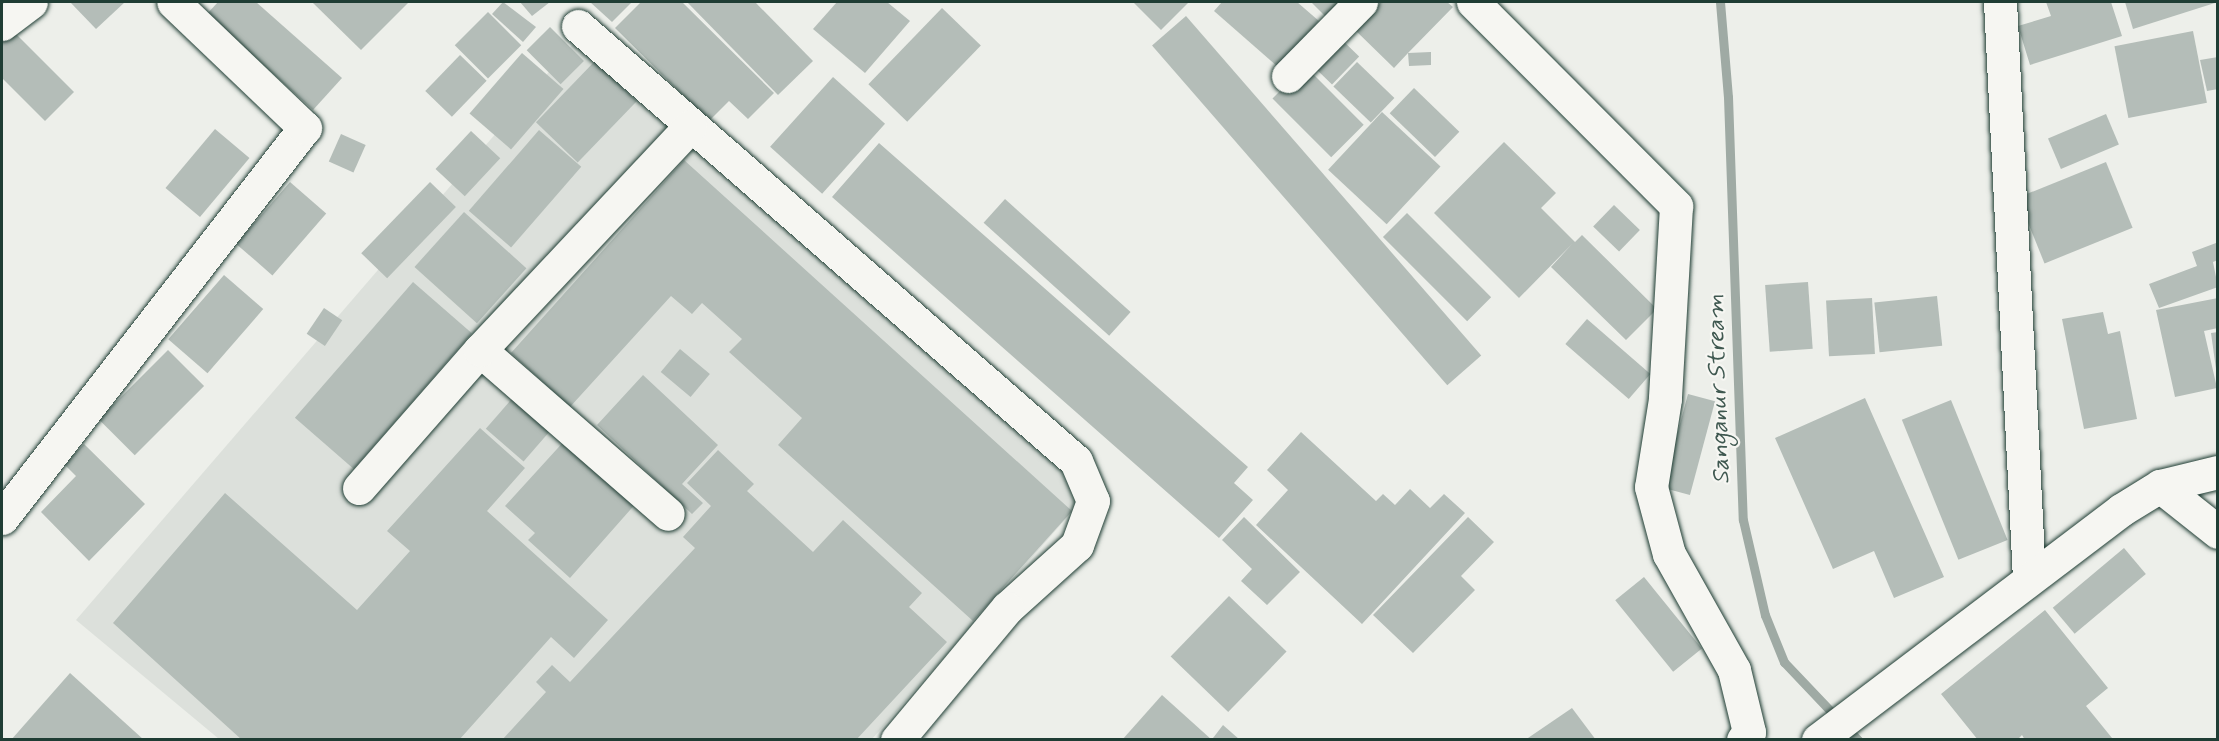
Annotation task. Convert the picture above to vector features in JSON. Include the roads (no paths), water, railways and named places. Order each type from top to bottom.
[{"type":"street","points":[[2,24],[32,2]]},
{"type":"street","points":[[2,518],[305,128],[173,2]]},
{"type":"street","points":[[1288,76],[1361,2]]},
{"type":"street","points":[[1473,2],[1676,207],[1665,399],[1651,487],[1669,554],[1734,670],[1749,732],[1743,740]]},
{"type":"street","points":[[2000,2],[2029,578]]},
{"type":"street","points":[[578,26],[1076,461],[1093,501],[1077,544],[1007,608],[897,740]]},
{"type":"street","points":[[359,488],[480,350],[690,126]]},
{"type":"street","points":[[480,350],[668,514]]},
{"type":"street","points":[[1818,740],[2121,510],[2160,486],[2217,472]]},
{"type":"street","points":[[2160,486],[2217,532]]},
{"type":"waterway","name":"Sanganur Stream","points":[[1720,2],[1728,97],[1743,520],[1765,615],[1784,662],[1858,740]]}]
